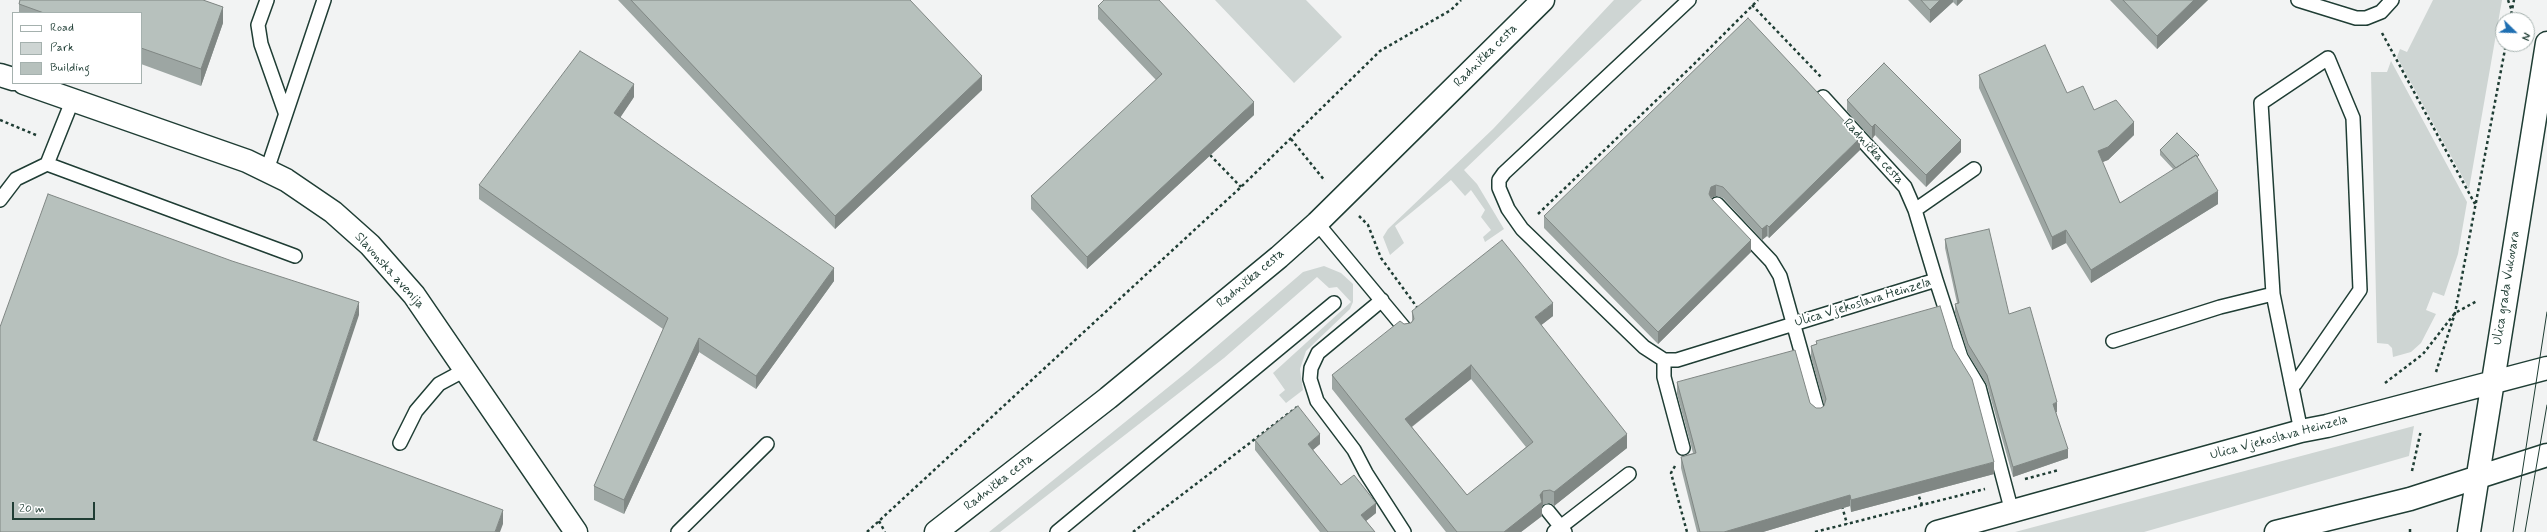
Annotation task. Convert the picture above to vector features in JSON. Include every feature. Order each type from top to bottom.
[{"type":"street","name":"Radnička cesta","points":[[939,531],[1108,398],[1279,257],[1317,223],[1543,0]]},
{"type":"street","name":"Ulica grada Vukovara","points":[[2469,532],[2547,43]]},
{"type":"street","points":[[0,75],[12,79]]},
{"type":"street","name":"Slavonska avenija","points":[[27,84],[73,99],[267,170],[333,212],[370,245],[414,295],[576,532]]},
{"type":"street","name":"Ulica Vjekoslava Heinzela","points":[[1936,532],[2301,430],[2328,426],[2547,368]]},
{"type":"street","points":[[2276,532],[2410,499],[2478,475],[2547,455]]},
{"type":"lane","points":[[267,0],[258,25],[261,44],[285,112]]},
{"type":"lane","points":[[267,170],[285,112],[324,0]]},
{"type":"lane","points":[[1683,448],[1664,377],[1664,360],[1644,347],[1522,229],[1501,196],[1499,180],[1504,173],[1690,0]]},
{"type":"lane","points":[[2298,0],[2356,18],[2374,17],[2392,0]]},
{"type":"lane","points":[[2291,383],[2295,384],[2360,290],[2353,118],[2328,58],[2261,103],[2273,294],[2291,383],[2301,430]]},
{"type":"lane","name":"Radnička cesta","points":[[1823,97],[1905,187],[1915,210],[1936,280]]},
{"type":"lane","points":[[0,200],[16,179],[47,164],[73,99]]},
{"type":"lane","points":[[47,164],[294,256]]},
{"type":"lane","points":[[1915,210],[1974,169]]},
{"type":"lane","points":[[1717,204],[1772,261],[1786,294],[1818,412]]},
{"type":"lane","points":[[1317,223],[1406,330]]},
{"type":"lane","name":"Ulica Vjekoslava Heinzela","points":[[1664,360],[1678,360],[1936,280],[1961,357],[1979,387],[2012,512]]},
{"type":"lane","points":[[2113,341],[2220,307],[2273,294]]},
{"type":"lane","points":[[1382,300],[1318,353],[1311,368],[1310,379],[1317,401],[1354,450],[1366,474],[1404,532]]},
{"type":"lane","points":[[1058,532],[1334,303]]},
{"type":"lane","points":[[400,443],[416,411],[440,384],[465,370]]},
{"type":"lane","points":[[678,532],[767,444]]},
{"type":"lane","points":[[1548,511],[1560,530],[1629,474]]},
{"type":"path","points":[[867,532],[1241,187],[1380,51],[1451,10],[1461,0]]},
{"type":"path","points":[[1538,214],[1692,66],[1758,0]]},
{"type":"path","points":[[2508,0],[2512,11]]},
{"type":"path","points":[[2512,11],[2514,0]]},
{"type":"path","points":[[1752,5],[1827,83],[1823,97]]},
{"type":"path","points":[[2374,17],[2475,205]]},
{"type":"path","points":[[2435,376],[2455,313],[2504,52]]},
{"type":"path","points":[[1692,66],[1698,72]]},
{"type":"path","points":[[0,120],[11,123],[55,144]]},
{"type":"path","points":[[1634,122],[1640,128]]},
{"type":"path","points":[[1291,139],[1318,173]]},
{"type":"path","points":[[1210,155],[1241,187]]},
{"type":"path","points":[[1580,174],[1585,180]]},
{"type":"path","points":[[1368,225],[1381,258],[1419,310],[1426,306]]},
{"type":"path","points":[[2383,385],[2423,354],[2455,313],[2477,302]]},
{"type":"path","points":[[1133,532],[1299,406]]},
{"type":"path","points":[[2413,460],[2420,430]]},
{"type":"path","points":[[1683,448],[1671,473],[1687,532]]},
{"type":"path","points":[[1815,532],[2066,468]]},
{"type":"path","points":[[1915,483],[1922,505]]},
{"type":"path","points":[[1841,502],[1847,524]]},
{"type":"path","points":[[878,521],[885,532]]},
{"type":"green space","points":[[1215,0],[1306,0],[1342,37],[1294,83]]},
{"type":"green space","points":[[1614,0],[1642,0],[1464,170],[1477,184],[1504,229],[1485,242],[1483,237],[1491,230],[1481,217],[1485,210],[1471,190],[1465,196],[1451,180],[1395,226],[1404,243],[1390,255],[1383,237],[1388,229],[1493,129]]},
{"type":"green space","points":[[2433,0],[2502,0],[2500,12],[2495,12],[2495,40],[2469,189],[2397,57],[2400,49],[2407,52]]},
{"type":"green space","points":[[2391,61],[2467,202],[2458,254],[2444,296],[2433,292],[2426,310],[2436,314],[2421,343],[2411,352],[2393,357],[2392,348],[2388,344],[2377,343],[2371,72],[2387,72]]},
{"type":"green space","points":[[1324,266],[1341,273],[1353,284],[1353,302],[1350,309],[1306,351],[1300,369],[1303,390],[1286,403],[1279,395],[1285,390],[1273,373],[1351,302],[1337,287],[1329,288],[1317,277],[1224,358],[1000,532],[989,532],[1187,372],[1303,272]]},
{"type":"green space","points":[[2414,426],[2409,456],[2144,532],[2015,532]]},
{"type":"building","points":[[20,0],[203,0],[223,7],[201,69],[142,48],[142,12],[41,12],[19,4]]},
{"type":"building","points":[[631,0],[910,0],[982,76],[835,216]]},
{"type":"building","points":[[1104,0],[1159,0],[1254,102],[1087,257],[1031,196],[1162,74],[1098,6]]},
{"type":"building","points":[[1921,0],[1940,0],[1930,10]]},
{"type":"building","points":[[2123,0],[2194,0],[2157,36]]},
{"type":"building","points":[[1748,18],[1860,138],[1769,227],[1767,225],[1762,229],[1723,187],[1716,185],[1711,187],[1709,194],[1711,198],[1751,240],[1658,332],[1544,216]]},
{"type":"building","points":[[2045,45],[2067,93],[2083,86],[2094,110],[2116,100],[2134,122],[2108,147],[2098,151],[2120,203],[2196,155],[2218,191],[2091,270],[2066,230],[2052,237],[1979,75]]},
{"type":"building","points":[[580,51],[634,84],[614,113],[834,268],[756,376],[699,338],[624,500],[594,486],[668,318],[479,185]]},
{"type":"building","points":[[1884,63],[1961,140],[1926,175],[1875,124],[1872,127],[1847,100]]},
{"type":"building","points":[[2177,133],[2199,155],[2197,157],[2196,155],[2176,168],[2160,150]]},
{"type":"building","points":[[48,194],[232,261],[359,302],[313,440],[503,510],[495,532],[0,532],[0,327]]},
{"type":"building","points":[[1989,229],[2009,314],[2030,307],[2057,402],[2053,404],[2068,449],[2013,467],[1987,375],[1968,344],[1955,304],[1959,303],[1945,239]]},
{"type":"building","points":[[1502,240],[1553,303],[1535,317],[1627,434],[1554,492],[1550,490],[1543,491],[1540,495],[1542,502],[1504,532],[1457,532],[1332,375],[1400,321],[1404,324],[1411,323],[1414,319],[1412,311]],"holes":[[[1471,365],[1533,442],[1467,495],[1405,419]]]},
{"type":"building","points":[[1940,306],[1953,348],[1972,379],[1994,462],[1851,500],[1850,495],[1724,532],[1700,532],[1681,457],[1696,453],[1677,382],[1795,350],[1810,403],[1816,408],[1821,408],[1824,406],[1826,399],[1811,346],[1817,344],[1816,341]]},
{"type":"building","points":[[1298,406],[1320,434],[1308,444],[1341,485],[1354,475],[1376,503],[1361,515],[1375,532],[1328,532],[1255,440]]},
{"type":"tram line","points":[[2513,532],[2547,312]]},
{"type":"tram line","points":[[2525,532],[2547,405]]}]
